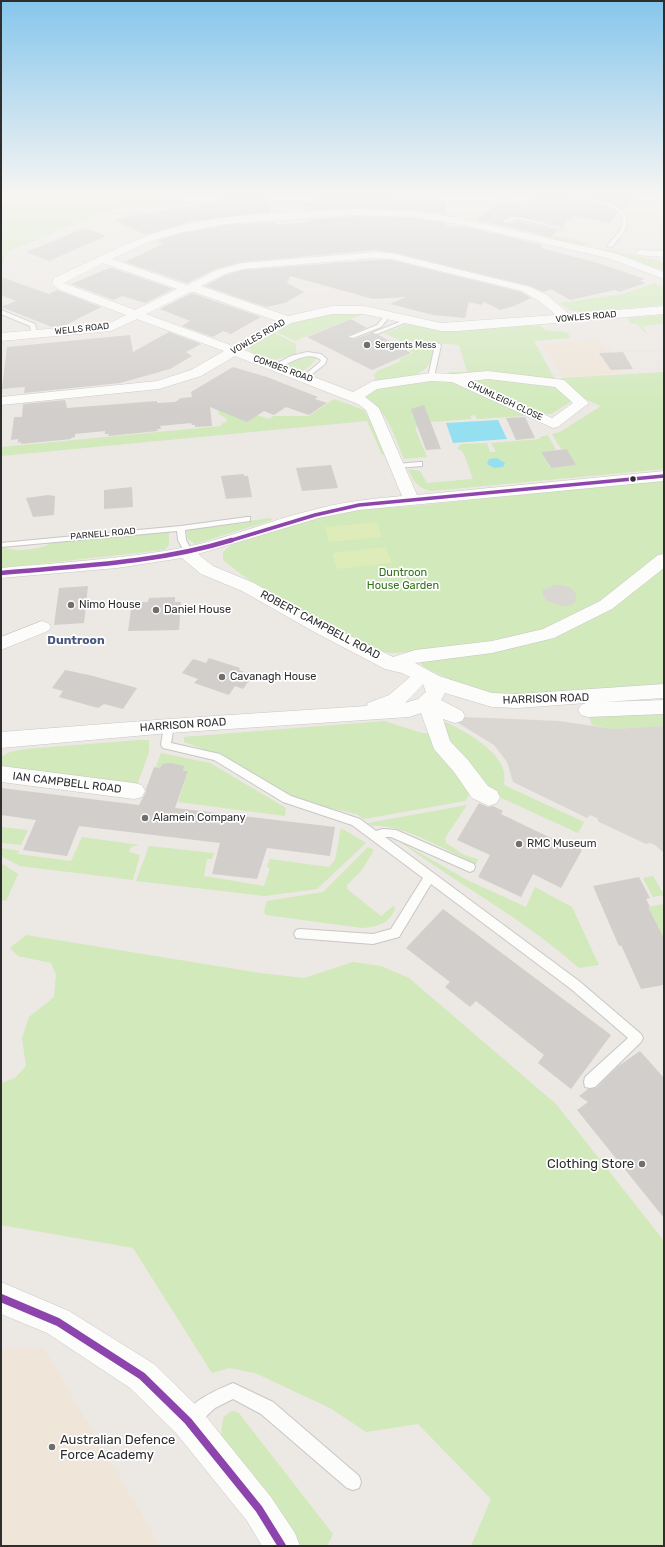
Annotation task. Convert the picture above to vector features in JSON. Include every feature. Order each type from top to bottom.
[{"type":"street","name":"COMBES ROAD","points":[[85,267],[58,280],[58,284],[64,288],[305,376],[355,397],[372,408],[411,500]]},
{"type":"street","points":[[125,267],[188,289],[196,288],[287,320]]},
{"type":"street","name":"WELLS ROAD","points":[[1,337],[111,327],[230,269],[239,267]]},
{"type":"street","name":"WELLS ROAD","points":[[437,267],[526,289],[543,298],[567,319]]},
{"type":"street","points":[[642,267],[664,276]]},
{"type":"street","name":"VOWLES ROAD","points":[[1,401],[159,385],[196,373],[287,320],[332,310],[352,309],[388,314],[409,320],[441,326],[474,327],[664,310]]},
{"type":"street","name":"CHUMLEIGH CLOSE","points":[[355,397],[373,385],[431,377],[454,378],[488,375],[509,376],[559,383],[582,403],[554,424],[454,378]]},
{"type":"street","points":[[1,573],[151,557],[192,550],[325,510],[359,505],[664,476]]},
{"type":"street","name":"ROBERT CAMPBELL ROAD","points":[[192,550],[207,570],[248,587],[324,630],[392,664],[397,673],[428,690]]},
{"type":"street","points":[[392,664],[415,656],[492,647],[548,634],[606,605],[664,559]]},
{"type":"street","points":[[1,644],[42,627]]},
{"type":"street","points":[[428,690],[455,716]]},
{"type":"street","points":[[428,690],[441,744],[461,766],[480,792],[489,797]]},
{"type":"street","name":"HARRISON ROAD","points":[[428,690],[506,701],[549,700],[664,691]]},
{"type":"street","name":"HARRISON ROAD","points":[[428,690],[464,707],[490,712],[664,707]]},
{"type":"street","name":"HARRISON ROAD","points":[[1,740],[169,726],[409,710],[428,690]]},
{"type":"street","name":"IAN CAMPBELL ROAD","points":[[1,774],[134,791]]},
{"type":"street","points":[[1,1298],[58,1322],[142,1376],[188,1421],[259,1509],[282,1546]]},
{"type":"lane","points":[[1,312],[33,325],[34,334]]},
{"type":"lane","points":[[351,337],[379,326],[388,314]]},
{"type":"lane","points":[[375,333],[409,320]]},
{"type":"lane","points":[[431,377],[438,344]]},
{"type":"lane","points":[[275,366],[305,354],[313,353],[320,355],[324,359],[323,363],[305,376]]},
{"type":"lane","points":[[397,466],[419,464]]},
{"type":"lane","name":"PARNELL ROAD","points":[[1,545],[178,528],[247,519]]},
{"type":"lane","points":[[178,528],[182,540],[192,550]]},
{"type":"lane","points":[[169,726],[166,745],[222,759],[278,794],[302,805],[352,820],[575,985],[636,1038],[590,1082]]},
{"type":"lane","points":[[375,837],[383,833],[392,833],[470,867]]},
{"type":"lane","points":[[300,934],[373,939],[395,933],[430,877]]},
{"type":"lane","points":[[188,1421],[209,1402],[233,1391],[267,1408],[353,1482]]},
{"type":"shaded area","points":[[597,340],[606,348],[610,347],[613,352],[623,352],[633,369],[618,370],[619,373],[564,377],[541,344]]},
{"type":"shaded area","points":[[554,585],[561,585],[571,588],[576,594],[576,601],[571,605],[561,606],[547,601],[542,594],[543,590]]},
{"type":"shaded area","points":[[440,716],[559,721],[614,729],[664,726],[664,853],[655,845],[650,843],[646,844],[599,822],[597,818],[590,815],[587,818],[513,782],[507,762],[494,745],[458,723]]},
{"type":"shaded area","name":"Australian Defence Force Academy","points":[[44,1348],[160,1546],[1,1546],[1,1349]]},
{"type":"green space","points":[[651,267],[664,267],[664,270]]},
{"type":"green space","points":[[655,283],[664,288],[664,305],[579,312],[569,310],[560,303],[622,294]]},
{"type":"green space","points":[[366,313],[295,341],[274,331],[286,325],[318,316]]},
{"type":"green space","points":[[664,315],[664,324],[642,326],[647,332],[645,333],[637,324],[631,324],[627,318]]},
{"type":"green space","points":[[408,324],[461,330],[539,325],[545,330],[567,332],[571,338],[534,341],[555,379],[448,374],[449,372],[467,372],[459,345],[436,343],[429,364],[419,374],[404,379],[374,382],[375,377],[373,376],[377,371],[401,361],[399,359],[413,353],[401,345],[404,343],[384,333]]},
{"type":"green space","points":[[273,332],[296,344],[296,354],[270,361],[252,354],[249,348]]},
{"type":"green space","points":[[313,356],[316,359],[304,370],[296,371],[288,367],[291,362]]},
{"type":"green space","points":[[664,372],[664,469],[432,491],[419,486],[412,478],[408,469],[420,471],[427,483],[473,479],[464,454],[461,450],[457,449],[461,444],[487,443],[490,452],[496,452],[491,443],[540,439],[540,437],[548,435],[556,450],[541,452],[550,468],[576,465],[567,449],[561,449],[552,434],[560,432],[601,406],[574,392],[561,378]]},
{"type":"green space","points":[[479,378],[556,384],[572,401],[551,414],[541,414],[471,383],[471,379]]},
{"type":"green space","points":[[447,379],[521,410],[524,416],[477,419],[474,415],[470,416],[472,419],[429,422],[415,428],[427,457],[404,459],[385,417],[380,410],[365,396],[381,386]]},
{"type":"green space","points":[[334,399],[364,410],[384,454],[382,455],[367,421],[1,456],[1,447],[221,426],[222,423],[227,422],[226,418],[219,414],[217,402],[269,419],[274,416],[309,416]]},
{"type":"green space","name":"Duntroon House Garden","points":[[664,480],[664,554],[567,623],[541,632],[433,651],[384,652],[300,611],[260,587],[223,560],[223,552],[231,545],[314,518],[354,510],[413,506]]},
{"type":"green space","points":[[271,518],[272,520],[195,544],[187,538],[187,531],[193,528],[248,523],[249,521]]},
{"type":"green space","points":[[377,522],[382,537],[329,542],[325,527]]},
{"type":"green space","points":[[169,531],[169,545],[164,550],[1,568],[1,547],[15,550],[26,550],[41,547],[54,542]]},
{"type":"green space","points":[[386,547],[392,563],[337,569],[332,553]]},
{"type":"green space","points":[[664,567],[664,685],[532,695],[488,693],[452,681],[424,667],[419,662],[570,629],[600,614]]},
{"type":"green space","points":[[664,711],[664,726],[614,729],[592,725],[588,715]]},
{"type":"green space","points":[[384,721],[422,733],[433,733],[470,794],[465,801],[364,819],[356,814],[313,804],[284,793],[227,758],[184,742],[184,737]]},
{"type":"green space","points":[[443,721],[470,735],[488,748],[501,764],[504,772],[504,785],[584,822],[578,833],[497,796],[451,750]]},
{"type":"green space","points":[[149,740],[149,752],[137,785],[1,768],[1,757],[10,752],[26,749]]},
{"type":"green space","points":[[161,753],[210,763],[286,808],[285,816],[178,802],[188,771],[183,771],[184,767],[162,764],[160,768],[156,767]]},
{"type":"green space","points":[[467,805],[445,838],[446,843],[464,855],[478,859],[476,864],[425,839],[397,829],[384,826],[372,826],[368,823]]},
{"type":"green space","points":[[1,827],[28,830],[21,845],[1,843]]},
{"type":"green space","points":[[341,828],[366,843],[317,889],[265,896],[136,881],[149,846],[214,853],[212,859],[207,859],[204,876],[264,886],[270,868],[267,867],[270,859],[329,867],[335,860]]},
{"type":"green space","points":[[82,837],[139,845],[131,847],[129,852],[140,855],[133,880],[20,866],[1,856],[2,848],[19,851],[18,854],[71,861]]},
{"type":"green space","points":[[399,841],[467,880],[526,907],[535,887],[572,907],[599,965],[579,968],[536,934]]},
{"type":"green space","points":[[368,847],[374,850],[362,870],[347,885],[347,889],[381,916],[393,906],[395,908],[393,913],[387,921],[373,927],[362,928],[266,915],[264,912],[267,901],[323,892]]},
{"type":"green space","points":[[1,863],[18,874],[6,901],[1,900]]},
{"type":"green space","points":[[653,876],[664,895],[653,897],[643,878]]},
{"type":"green space","points":[[664,904],[664,938],[648,907]]},
{"type":"green space","points":[[26,935],[260,973],[304,978],[353,962],[381,966],[409,978],[556,1104],[664,1241],[664,1546],[471,1546],[491,1499],[418,1424],[366,1432],[330,1408],[255,1373],[229,1368],[212,1373],[133,1248],[1,1225],[1,1083],[15,1078],[26,1066],[22,1038],[29,1017],[54,997],[56,975],[51,963],[18,956],[10,948]]},
{"type":"green space","points":[[231,1411],[238,1412],[333,1534],[327,1546],[298,1546],[273,1505],[221,1435],[223,1418]]},
{"type":"water","points":[[498,420],[507,439],[453,443],[446,423]]},
{"type":"water","points":[[497,458],[505,463],[503,467],[494,468],[487,464],[489,459]]},
{"type":"building","points":[[140,267],[223,267],[187,283]]},
{"type":"building","points":[[280,267],[420,267],[521,292],[531,298],[514,306],[500,310],[484,302],[481,305],[469,302],[465,318],[433,315],[390,304],[406,297],[373,299],[290,276],[287,283],[304,292],[285,303],[266,307],[205,286],[226,275],[243,270]]},
{"type":"building","points":[[453,267],[610,267],[645,279],[640,281],[646,283],[619,292],[615,290],[570,300],[551,289],[544,292],[530,286]]},
{"type":"building","points":[[109,268],[173,289],[145,303],[122,296],[114,300],[71,284]]},
{"type":"building","points":[[1,277],[49,294],[57,290],[101,307],[64,326],[52,327],[1,307],[16,301],[1,295]]},
{"type":"building","points":[[190,294],[194,294],[261,317],[231,334],[223,331],[213,337],[182,326],[190,321],[160,309]]},
{"type":"building","name":"Sergents Mess","points":[[351,319],[367,328],[347,336],[348,338],[354,339],[371,333],[379,335],[411,353],[372,370],[307,337]]},
{"type":"building","points":[[169,332],[201,344],[186,352],[192,356],[170,369],[120,383],[24,393],[25,387],[2,389],[7,347],[130,335],[133,352]]},
{"type":"building","points":[[623,352],[633,369],[611,370],[599,353]]},
{"type":"building","points":[[233,367],[267,377],[318,397],[315,399],[327,403],[309,415],[286,407],[274,415],[264,411],[247,422],[210,407],[212,426],[195,427],[195,425],[192,425],[191,423],[160,426],[161,429],[157,429],[158,431],[108,436],[109,434],[105,434],[105,431],[75,434],[75,437],[71,439],[21,444],[21,442],[18,443],[18,439],[11,440],[14,417],[22,417],[23,404],[65,400],[67,408],[157,401],[157,403],[175,402],[181,398],[192,397],[191,392]]},
{"type":"building","points":[[424,405],[441,449],[426,450],[411,409]]},
{"type":"building","points":[[525,417],[535,438],[516,440],[506,418]]},
{"type":"building","points":[[567,449],[576,465],[551,468],[541,452]]},
{"type":"building","points":[[331,465],[338,488],[302,491],[296,468]]},
{"type":"building","points":[[244,474],[244,476],[248,476],[252,497],[226,499],[221,476]]},
{"type":"building","points":[[132,487],[133,507],[104,509],[104,490]]},
{"type":"building","points":[[48,495],[55,496],[54,515],[33,517],[26,498]]},
{"type":"building","name":"Nimo House","points":[[88,586],[84,623],[54,625],[59,588]]},
{"type":"building","name":"Daniel House","points":[[175,597],[175,602],[181,602],[179,630],[128,631],[132,603],[148,602],[149,598]]},
{"type":"building","name":"Cavanagh House","points":[[209,658],[240,668],[239,670],[253,675],[243,689],[235,686],[229,695],[194,683],[198,679],[182,673],[193,659],[206,663]]},
{"type":"building","points":[[65,670],[137,688],[123,709],[104,704],[98,708],[59,697],[63,691],[52,688]]},
{"type":"building","name":"Alamein Company","points":[[171,763],[184,766],[183,771],[188,771],[175,808],[335,827],[330,856],[267,848],[257,879],[212,874],[220,843],[79,826],[67,856],[23,850],[36,820],[1,815],[1,788],[139,805],[146,792],[154,767],[160,768],[162,764]]},
{"type":"building","name":"RMC Museum","points":[[479,803],[488,807],[493,806],[503,811],[501,814],[557,841],[558,837],[582,850],[561,888],[533,874],[521,897],[478,877],[490,855],[457,840]]},
{"type":"building","points":[[639,877],[650,898],[646,899],[650,907],[648,907],[664,938],[664,985],[641,989],[621,945],[619,946],[593,886]]},
{"type":"building","points":[[443,909],[611,1035],[571,1089],[538,1063],[544,1055],[476,1001],[470,1007],[445,987],[450,982],[406,948]]},
{"type":"building","name":"Clothing Store","points":[[640,1051],[664,1078],[664,1218],[577,1110],[588,1102],[579,1096],[588,1089],[596,1088],[617,1067]]},
{"type":"transit line","points":[[1,573],[117,563],[186,552],[208,547],[337,509],[359,505],[664,476]]},
{"type":"transit line","points":[[1,1298],[58,1322],[142,1376],[188,1421],[259,1509],[282,1546]]},
{"type":"place","name":"Sergents Mess","points":[[367,345]]},
{"type":"place","name":"Nimo House","points":[[71,605]]},
{"type":"place","name":"Daniel House","points":[[156,610]]},
{"type":"place","name":"Cavanagh House","points":[[222,677]]},
{"type":"place","name":"Alamein Company","points":[[145,818]]},
{"type":"place","name":"RMC Museum","points":[[519,844]]},
{"type":"place","name":"Clothing Store","points":[[642,1164]]},
{"type":"place","name":"Australian Defence Force Academy","points":[[52,1447]]},
{"type":"district","name":"Duntroon","points":[[76,641]]}]
